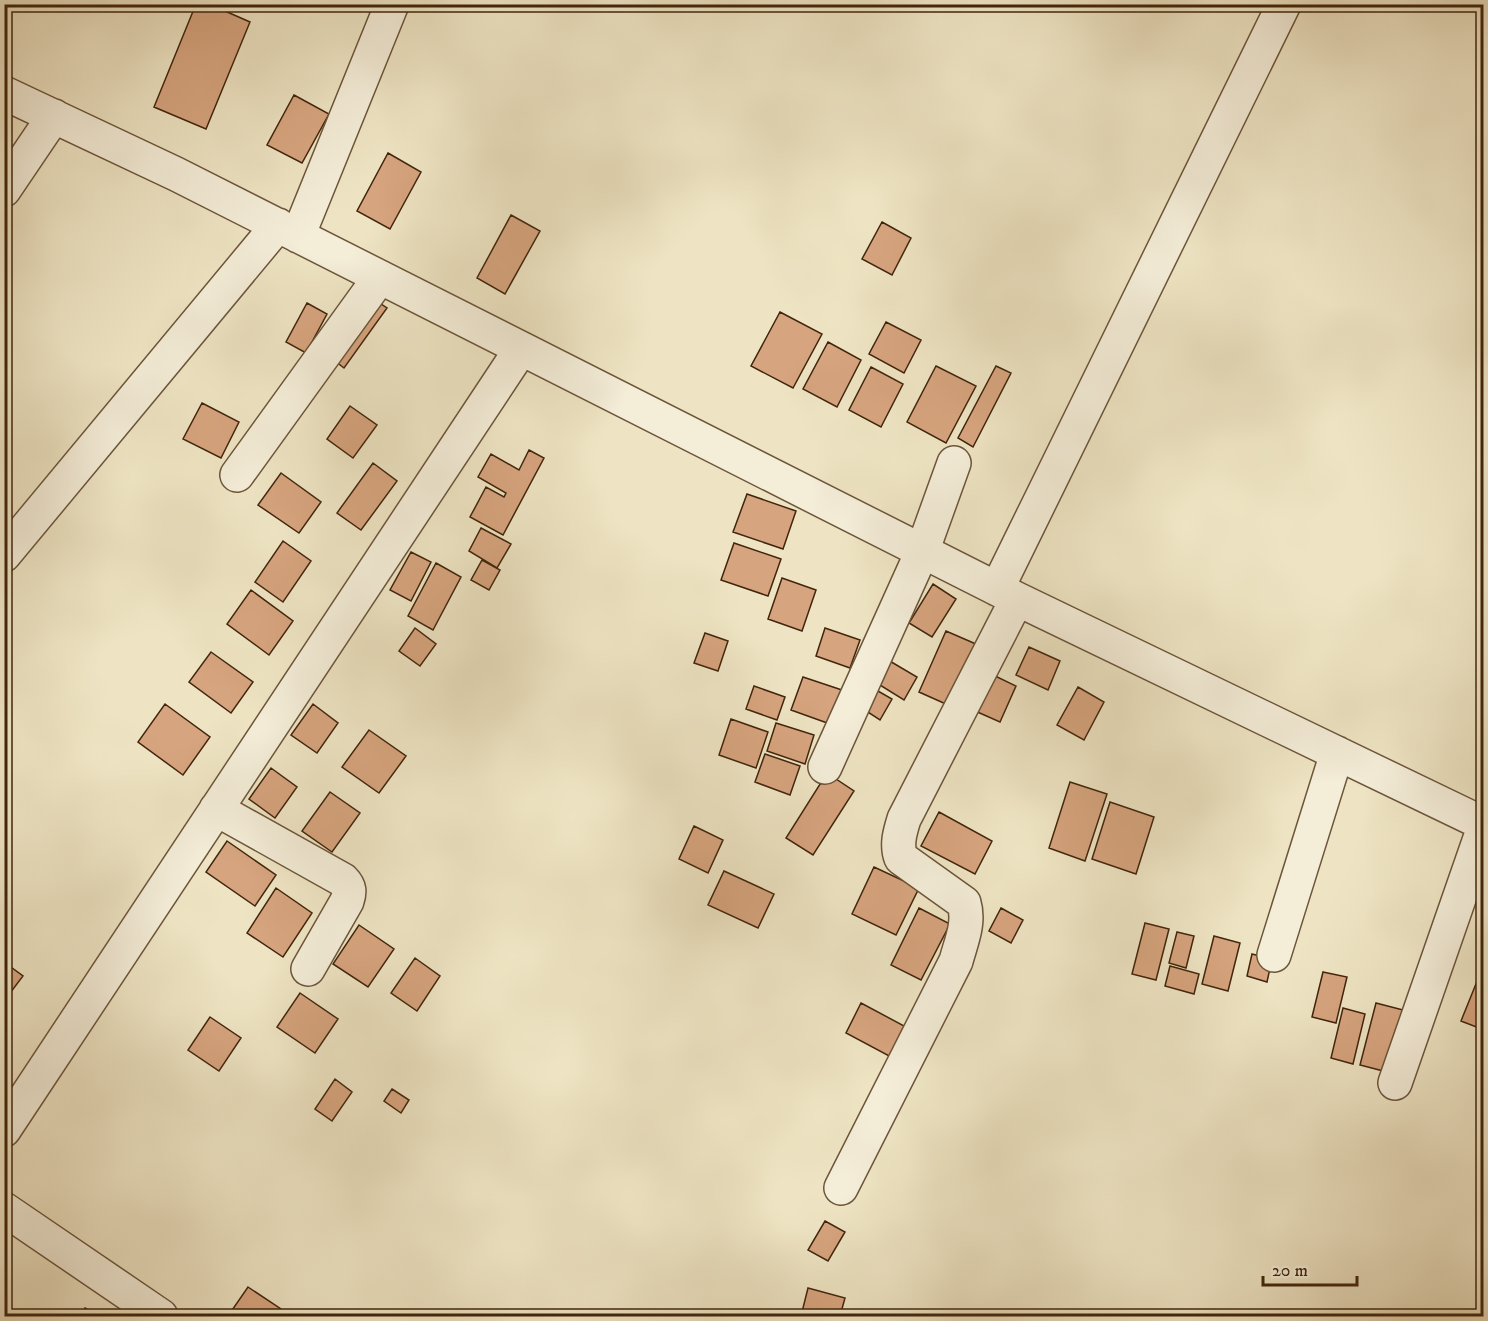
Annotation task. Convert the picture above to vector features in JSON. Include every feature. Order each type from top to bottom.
[{"type":"street","points":[[4,555],[288,231],[392,4]]},
{"type":"street","points":[[842,1188],[956,962],[965,931],[967,912],[960,898],[901,858],[898,851],[902,826],[1007,594],[1284,4]]},
{"type":"street","points":[[4,93],[288,231],[922,552],[1484,825],[1395,1083]]},
{"type":"street","points":[[4,190],[54,116]]},
{"type":"street","points":[[237,475],[380,277]]},
{"type":"street","points":[[4,1130],[521,349]]},
{"type":"street","points":[[825,767],[922,552],[954,463]]},
{"type":"street","points":[[1275,955],[1337,753]]},
{"type":"street","points":[[216,809],[343,880],[348,885],[350,893],[347,901],[308,969]]},
{"type":"street","points":[[4,1209],[161,1317]]},
{"type":"building","points":[[196,4],[209,4],[250,22],[206,129],[154,107]]},
{"type":"building","points":[[294,95],[329,114],[302,163],[267,145]]},
{"type":"building","points":[[388,153],[421,172],[390,229],[357,211]]},
{"type":"building","points":[[511,215],[540,231],[505,294],[477,278]]},
{"type":"building","points":[[882,222],[911,238],[892,275],[862,259]]},
{"type":"building","points":[[372,298],[387,308],[344,368],[330,357]]},
{"type":"building","points":[[307,303],[327,314],[306,353],[286,342]]},
{"type":"building","points":[[780,312],[822,334],[793,388],[751,366]]},
{"type":"building","points":[[886,322],[921,340],[904,373],[869,354]]},
{"type":"building","points":[[828,342],[861,360],[837,407],[803,389]]},
{"type":"building","points":[[936,366],[976,386],[946,443],[907,422]]},
{"type":"building","points":[[996,366],[1011,373],[973,447],[958,438]]},
{"type":"building","points":[[871,367],[903,384],[881,427],[849,410]]},
{"type":"building","points":[[202,403],[239,422],[221,458],[183,439]]},
{"type":"building","points":[[350,406],[377,425],[353,458],[327,439]]},
{"type":"building","points":[[529,450],[544,458],[503,535],[470,517],[486,487],[504,497],[506,493],[478,477],[491,454],[519,470]]},
{"type":"building","points":[[373,463],[397,481],[361,530],[337,513]]},
{"type":"building","points":[[281,473],[321,502],[299,533],[258,505]]},
{"type":"building","points":[[747,494],[796,511],[783,549],[733,532]]},
{"type":"building","points":[[481,528],[511,544],[497,568],[469,551]]},
{"type":"building","points":[[283,541],[311,561],[283,602],[255,582]]},
{"type":"building","points":[[734,543],[781,559],[768,596],[721,580]]},
{"type":"building","points":[[411,552],[431,562],[411,601],[390,590]]},
{"type":"building","points":[[482,560],[500,570],[489,590],[471,580]]},
{"type":"building","points":[[436,563],[461,577],[433,630],[408,616]]},
{"type":"building","points":[[782,578],[816,590],[802,631],[768,619]]},
{"type":"building","points":[[933,584],[956,599],[932,637],[909,623]]},
{"type":"building","points":[[251,590],[293,621],[269,655],[227,624]]},
{"type":"building","points":[[415,628],[436,644],[420,666],[399,651]]},
{"type":"building","points":[[825,628],[860,640],[850,668],[816,656]]},
{"type":"building","points":[[946,631],[985,648],[957,709],[919,692]]},
{"type":"building","points":[[705,633],[728,641],[718,671],[694,663]]},
{"type":"building","points":[[1029,647],[1060,661],[1048,690],[1016,675]]},
{"type":"building","points":[[211,652],[253,682],[231,713],[189,682]]},
{"type":"building","points":[[888,660],[917,677],[904,700],[875,682]]},
{"type":"building","points":[[989,673],[1016,686],[1000,722],[973,710]]},
{"type":"building","points":[[803,677],[842,690],[830,724],[791,710]]},
{"type":"building","points":[[754,686],[785,697],[777,720],[746,709]]},
{"type":"building","points":[[871,687],[892,699],[880,720],[860,707]]},
{"type":"building","points":[[1078,687],[1104,702],[1084,740],[1057,725]]},
{"type":"building","points":[[165,704],[210,737],[183,775],[138,742]]},
{"type":"building","points":[[313,704],[338,723],[317,753],[291,735]]},
{"type":"building","points":[[731,719],[768,732],[756,768],[719,755]]},
{"type":"building","points":[[776,723],[814,735],[805,764],[767,751]]},
{"type":"building","points":[[369,730],[406,756],[379,793],[342,767]]},
{"type":"building","points":[[765,754],[800,766],[790,795],[755,782]]},
{"type":"building","points":[[271,768],[297,787],[275,818],[249,799]]},
{"type":"building","points":[[827,773],[854,791],[813,855],[786,838]]},
{"type":"building","points":[[1070,782],[1107,794],[1085,861],[1049,848]]},
{"type":"building","points":[[330,792],[360,813],[332,852],[302,831]]},
{"type":"building","points":[[1110,802],[1154,817],[1136,874],[1092,859]]},
{"type":"building","points":[[939,812],[992,841],[975,874],[921,846]]},
{"type":"building","points":[[694,826],[723,840],[708,873],[679,859]]},
{"type":"building","points":[[227,841],[276,875],[255,906],[206,872]]},
{"type":"building","points":[[874,867],[919,888],[896,935],[852,914]]},
{"type":"building","points":[[724,871],[774,894],[758,928],[708,905]]},
{"type":"building","points":[[276,888],[312,913],[283,957],[247,933]]},
{"type":"building","points":[[919,908],[950,924],[921,980],[891,965]]},
{"type":"building","points":[[1001,908],[1023,920],[1011,943],[989,931]]},
{"type":"building","points":[[1145,923],[1169,929],[1156,980],[1132,974]]},
{"type":"building","points":[[359,925],[394,949],[368,987],[333,964]]},
{"type":"building","points":[[1177,932],[1194,936],[1186,968],[1169,963]]},
{"type":"building","points":[[1214,936],[1240,943],[1228,991],[1202,984]]},
{"type":"building","points":[[1252,954],[1272,959],[1267,982],[1247,976]]},
{"type":"building","points":[[415,958],[440,976],[417,1011],[391,993]]},
{"type":"building","points":[[4,962],[23,976],[4,1001]]},
{"type":"building","points":[[1484,964],[1484,1030],[1461,1021]]},
{"type":"building","points":[[1170,966],[1199,974],[1194,994],[1165,986]]},
{"type":"building","points":[[1323,972],[1347,977],[1336,1023],[1312,1017]]},
{"type":"building","points":[[300,993],[338,1019],[315,1053],[277,1027]]},
{"type":"building","points":[[861,1003],[906,1027],[891,1057],[846,1033]]},
{"type":"building","points":[[1376,1003],[1407,1011],[1391,1073],[1360,1065]]},
{"type":"building","points":[[1343,1008],[1365,1014],[1353,1064],[1331,1058]]},
{"type":"building","points":[[210,1017],[241,1038],[219,1071],[188,1050]]},
{"type":"building","points":[[335,1079],[352,1092],[332,1121],[315,1109]]},
{"type":"building","points":[[392,1089],[409,1100],[401,1113],[384,1101]]},
{"type":"building","points":[[825,1221],[845,1232],[828,1261],[808,1250]]},
{"type":"building","points":[[248,1287],[281,1309],[277,1316],[228,1316]]},
{"type":"building","points":[[808,1288],[845,1298],[840,1316],[801,1316]]},
{"type":"building","points":[[85,1308],[98,1316],[80,1316]]}]
